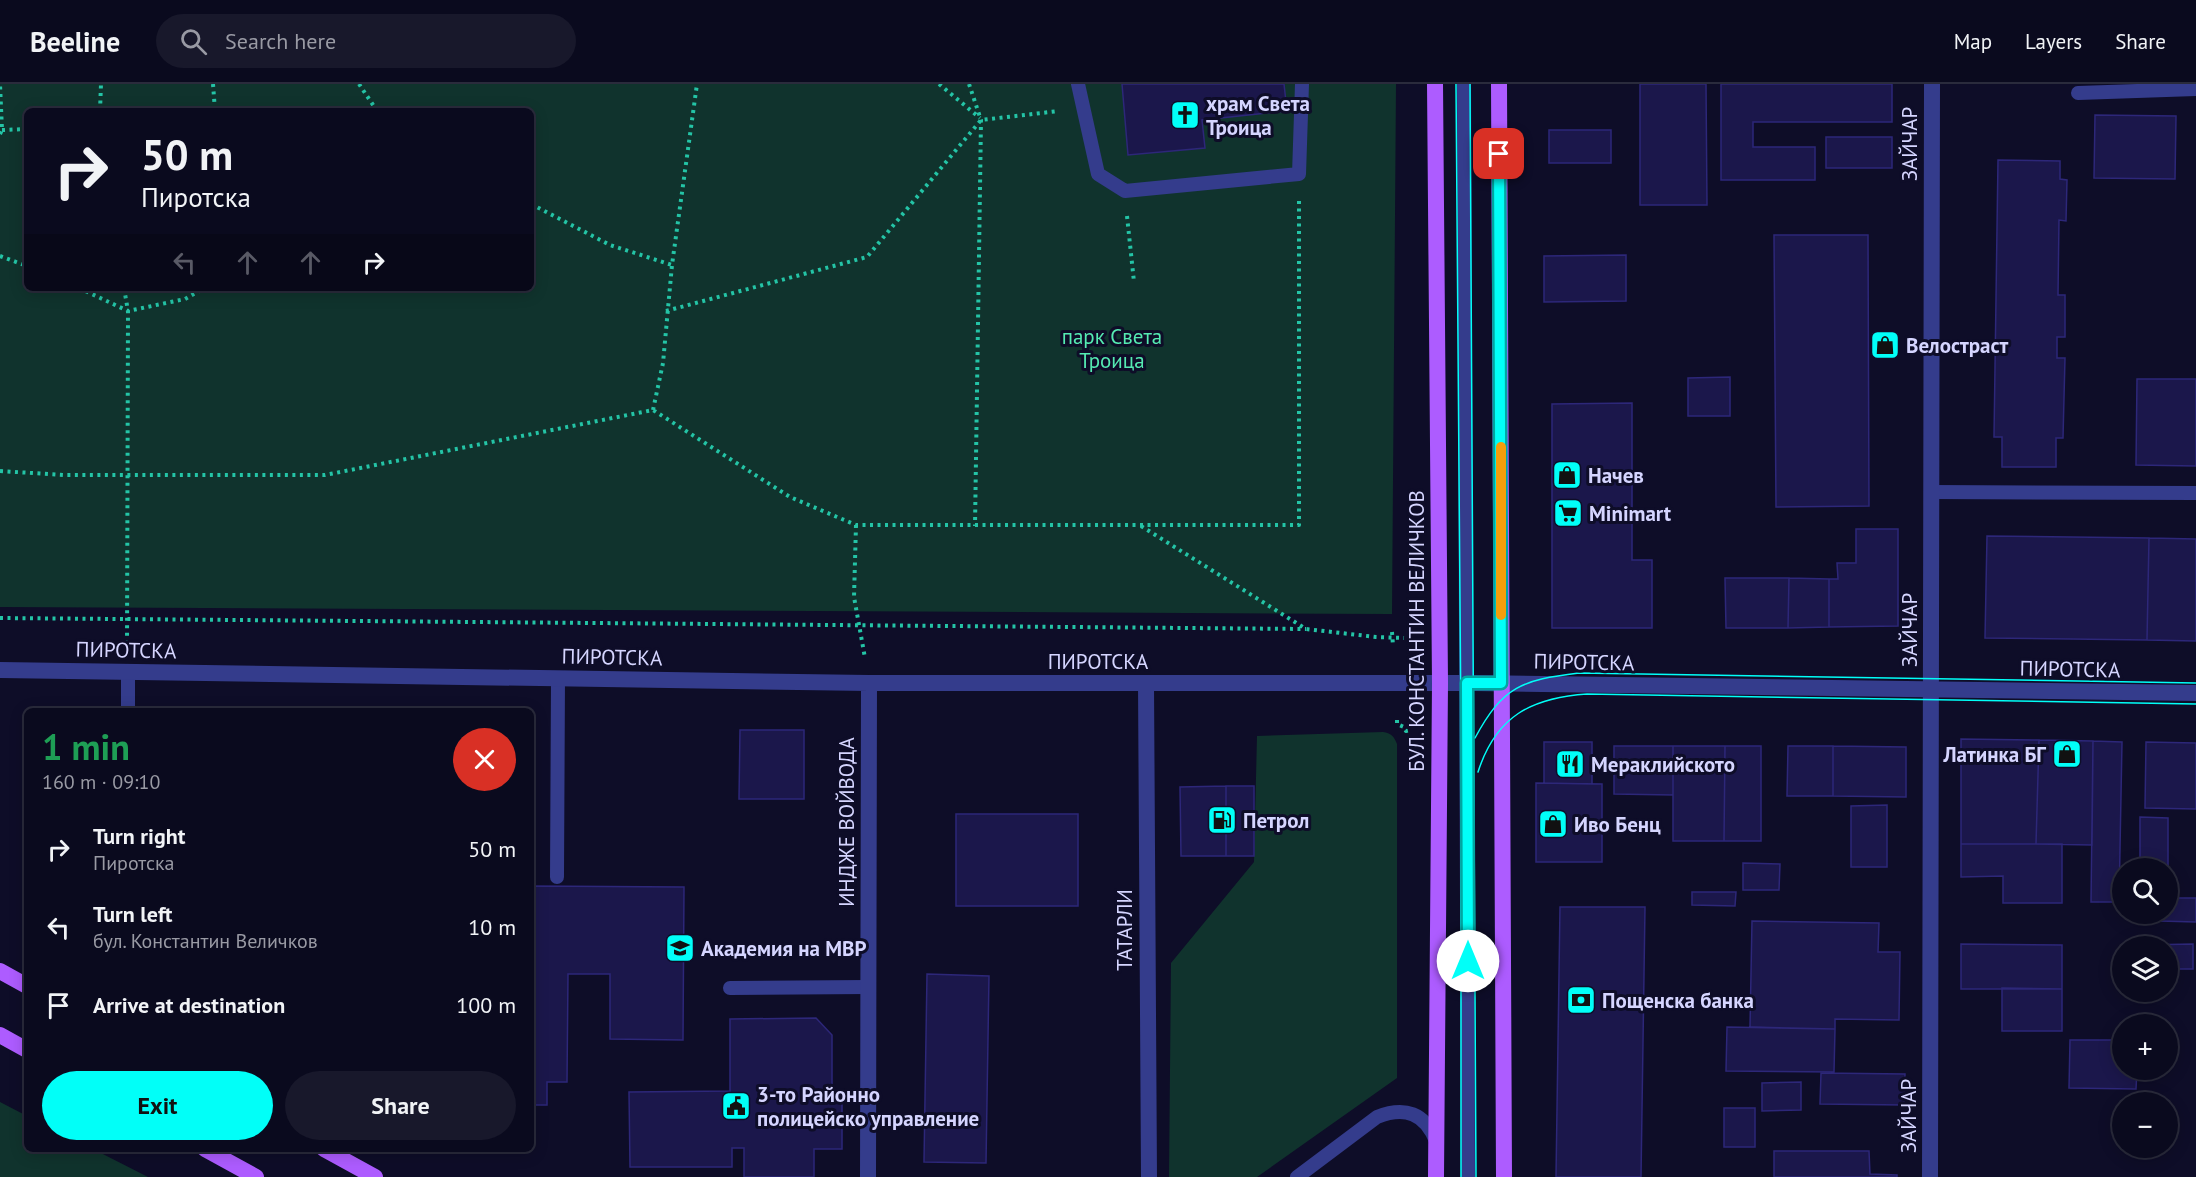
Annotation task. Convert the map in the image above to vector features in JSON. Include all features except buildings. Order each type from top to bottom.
[{"type":"main road","name":"БУЛ. КОНСТАНТИН ВЕЛИЧКОВ","points":[[1435,84],[1440,683],[1436,1177]]},
{"type":"main road","points":[[1499,84],[1504,1177]]},
{"type":"main road","points":[[0,971],[24,984]]},
{"type":"main road","points":[[0,1035],[24,1048]]},
{"type":"main road","points":[[210,1152],[256,1177]]},
{"type":"main road","points":[[329,1152],[375,1177]]},
{"type":"street","name":"ЗАЙЧАР","points":[[1930,1177],[1932,84]]},
{"type":"street","name":"ПИРОТСКА","points":[[0,670],[869,683],[1501,683],[2196,693]]},
{"type":"street","name":"ИНДЖЕ ВОЙВОДА","points":[[868,1177],[869,683]]},
{"type":"street","name":"ТАТАРЛИ","points":[[1146,683],[1149,1177]]},
{"type":"lane","points":[[1078,84],[1098,174],[1125,191],[1299,174],[1302,84]]},
{"type":"lane","points":[[1464,84],[1468,1177]]},
{"type":"lane","points":[[2078,93],[2196,89]]},
{"type":"lane","points":[[1931,492],[2196,493]]},
{"type":"lane","points":[[128,672],[128,708]]},
{"type":"lane","points":[[557,877],[558,679]]},
{"type":"lane","points":[[730,988],[868,987]]},
{"type":"lane","points":[[1297,1177],[1377,1117],[1388,1112],[1413,1114],[1432,1130],[1436,1142]]},
{"type":"lane","points":[[1320,1160],[1320,1177]]},
{"type":"path","points":[[0,84],[1,132],[24,129]]},
{"type":"path","points":[[100,108],[101,84]]},
{"type":"path","points":[[213,84],[215,108]]},
{"type":"path","points":[[359,84],[375,108]]},
{"type":"path","points":[[653,410],[663,363],[666,311],[698,84]]},
{"type":"path","points":[[939,84],[981,120]]},
{"type":"path","points":[[969,84],[981,120],[975,526]]},
{"type":"path","points":[[666,311],[867,257],[981,120],[1082,108]]},
{"type":"path","points":[[0,471],[127,475],[325,475],[653,410],[790,497],[856,525],[1299,525],[1299,174]]},
{"type":"path","points":[[1125,191],[1134,282]]},
{"type":"path","points":[[534,206],[610,245],[672,265]]},
{"type":"path","points":[[0,256],[24,265]]},
{"type":"path","points":[[85,291],[128,312],[185,299],[199,291]]},
{"type":"path","points":[[124,291],[128,312],[128,672]]},
{"type":"path","points":[[856,525],[854,597],[869,683]]},
{"type":"path","points":[[1140,526],[1305,629]]},
{"type":"path","points":[[0,618],[1305,629],[1392,635],[1404,638]]},
{"type":"path","points":[[1392,635],[1393,646]]},
{"type":"path","points":[[1397,720],[1397,724],[1404,727],[1406,731],[1411,730]]},
{"type":"green space","name":"парк Света Троица","points":[[0,84],[1396,84],[1392,614],[0,607]]},
{"type":"green space","points":[[1383,732],[1392,735],[1397,744],[1397,1078],[1257,1177],[1169,1177],[1171,963],[1254,862],[1257,736]]},
{"type":"green space","points":[[0,1102],[24,1114],[24,1152],[99,1152],[148,1177],[0,1177]]},
{"type":"tram line","points":[[1456,84],[1461,731],[1461,1177]]},
{"type":"tram line","points":[[1470,84],[1476,1177]]},
{"type":"tram line","points":[[1475,738],[1495,707],[1505,696],[1516,689],[1543,679],[1579,673],[2196,683]]},
{"type":"tram line","points":[[1478,772],[1495,737],[1518,714],[1549,700],[1587,694],[2196,704]]},
{"type":"slow traffic","points":[[1501,447],[1501,615]]},
{"type":"place","name":"храм Света Троица","points":[[1185,115]]},
{"type":"place","name":"Велостраст","points":[[1885,345]]},
{"type":"place","name":"Начев","points":[[1567,475]]},
{"type":"place","name":"Minimart","points":[[1568,513]]},
{"type":"place","name":"Латинка БГ","points":[[2067,754]]},
{"type":"place","name":"Мераклийското","points":[[1570,764]]},
{"type":"place","name":"Петрол","points":[[1222,820]]},
{"type":"place","name":"Иво Бенц","points":[[1553,824]]},
{"type":"place","name":"Академия на МВР","points":[[680,948]]},
{"type":"place","name":"Пощенска банка","points":[[1581,1000]]},
{"type":"place","name":"3-то Районно полицейско управление","points":[[736,1106]]},
{"type":"route","points":[[1468,961],[1467,683],[1501,683],[1499,154]]}]
